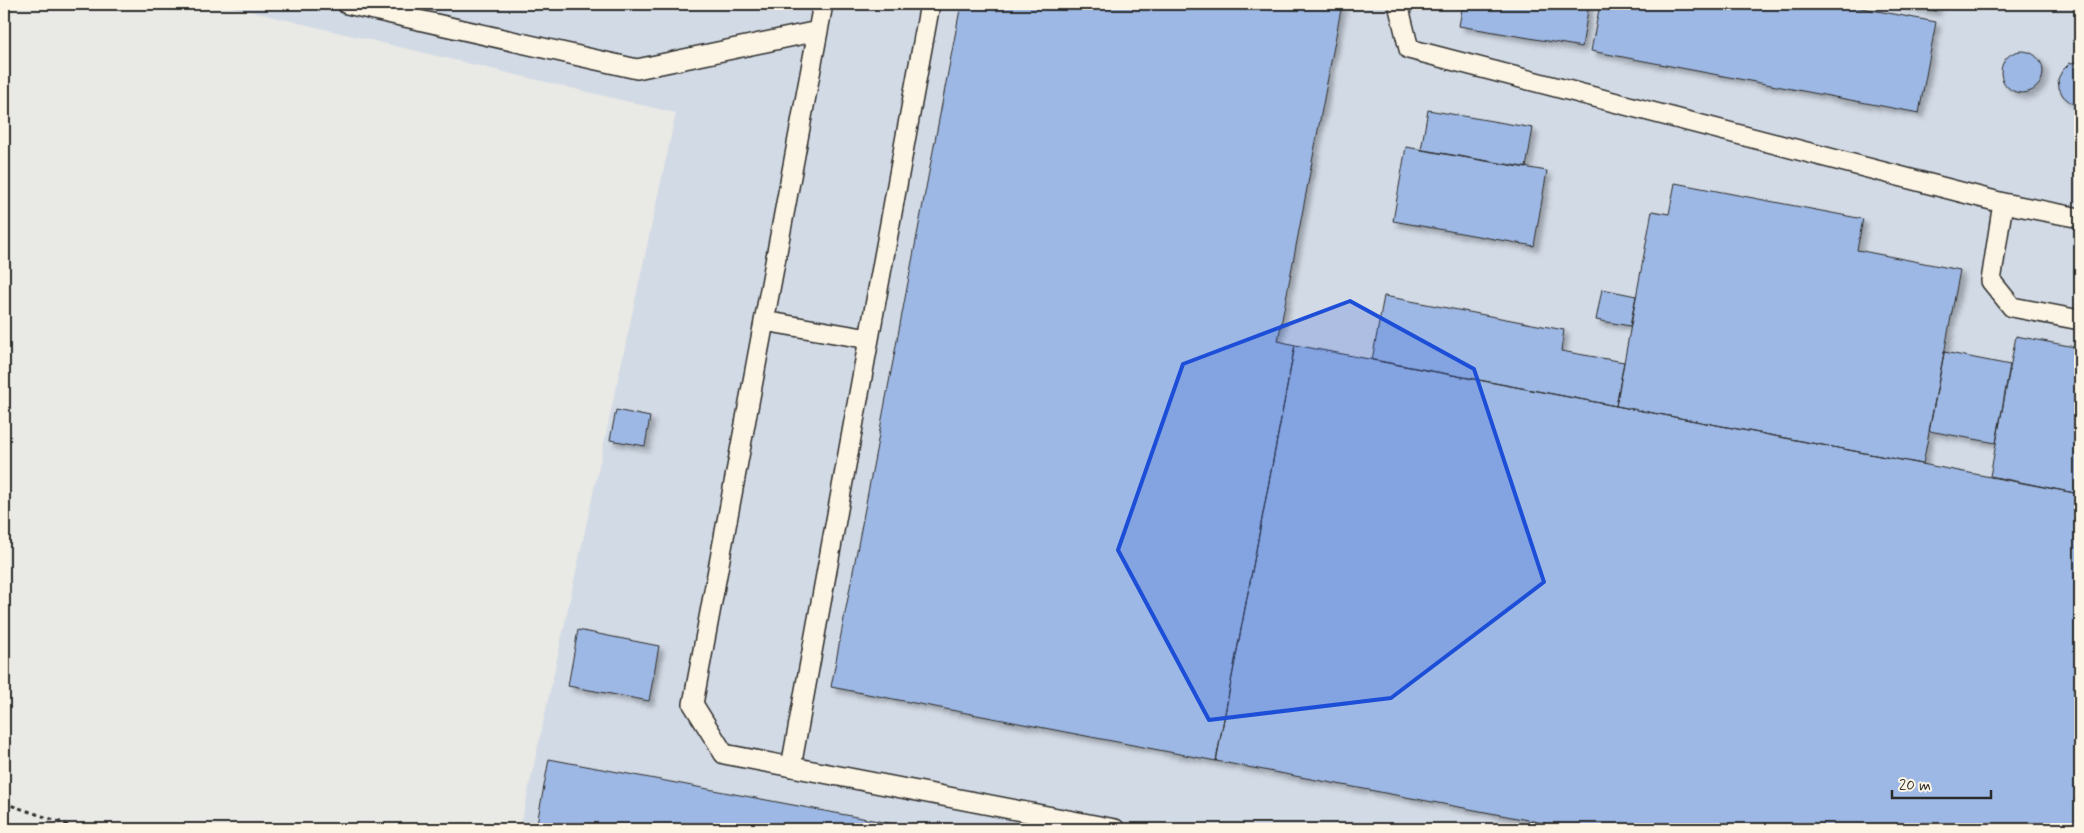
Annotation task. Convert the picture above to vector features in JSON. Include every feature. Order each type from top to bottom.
[{"type":"lane","points":[[347,4],[637,69],[818,31]]},
{"type":"lane","points":[[823,4],[693,704],[724,754],[1115,829]]},
{"type":"lane","points":[[791,766],[930,4]]},
{"type":"lane","points":[[1398,4],[1409,49],[2003,203],[2080,218]]},
{"type":"lane","points":[[2003,203],[1991,281],[2012,307],[2080,320]]},
{"type":"lane","points":[[764,321],[869,339]]},
{"type":"path","points":[[4,803],[63,823],[74,829]]},
{"type":"highlighted area","points":[[1350,301],[1474,369],[1544,582],[1391,698],[1209,720],[1118,550],[1183,364]]},
{"type":"shaded area","points":[[220,4],[2080,4],[2080,829],[520,829],[676,113]]},
{"type":"building","points":[[961,4],[1342,4],[1278,341],[1295,345],[1216,761],[831,687]]},
{"type":"building","points":[[1463,4],[1589,4],[1582,47],[1459,26]]},
{"type":"building","points":[[1600,4],[1840,4],[1936,22],[1919,113],[1591,51]]},
{"type":"building","points":[[1896,4],[1937,4],[1936,11]]},
{"type":"building","points":[[2018,51],[2026,51],[2037,57],[2043,72],[2037,87],[2026,93],[2018,93],[2007,87],[2001,76],[2001,68],[2007,57]]},
{"type":"building","points":[[2080,62],[2080,105],[2077,105],[2071,103],[2063,96],[2059,88],[2058,79],[2062,71],[2070,63]]},
{"type":"building","points":[[1428,110],[1533,128],[1526,168],[1421,150]]},
{"type":"building","points":[[1406,147],[1547,171],[1534,246],[1393,221]]},
{"type":"building","points":[[1675,183],[1863,219],[1857,250],[1960,270],[1923,464],[1616,406],[1652,211],[1669,214]]},
{"type":"building","points":[[1602,289],[1636,296],[1630,326],[1596,320]]},
{"type":"building","points":[[1384,296],[1564,330],[1561,351],[1624,362],[1616,406],[1372,360]]},
{"type":"building","points":[[2016,336],[2080,348],[2080,494],[1990,476]]},
{"type":"building","points":[[1295,345],[2080,494],[2080,829],[1575,829],[1216,761]]},
{"type":"building","points":[[1944,352],[2010,365],[1996,443],[1929,431]]},
{"type":"building","points":[[616,410],[650,417],[645,446],[610,440]]},
{"type":"building","points":[[578,630],[659,646],[649,701],[568,686]]},
{"type":"building","points":[[549,759],[920,829],[536,829]]}]
